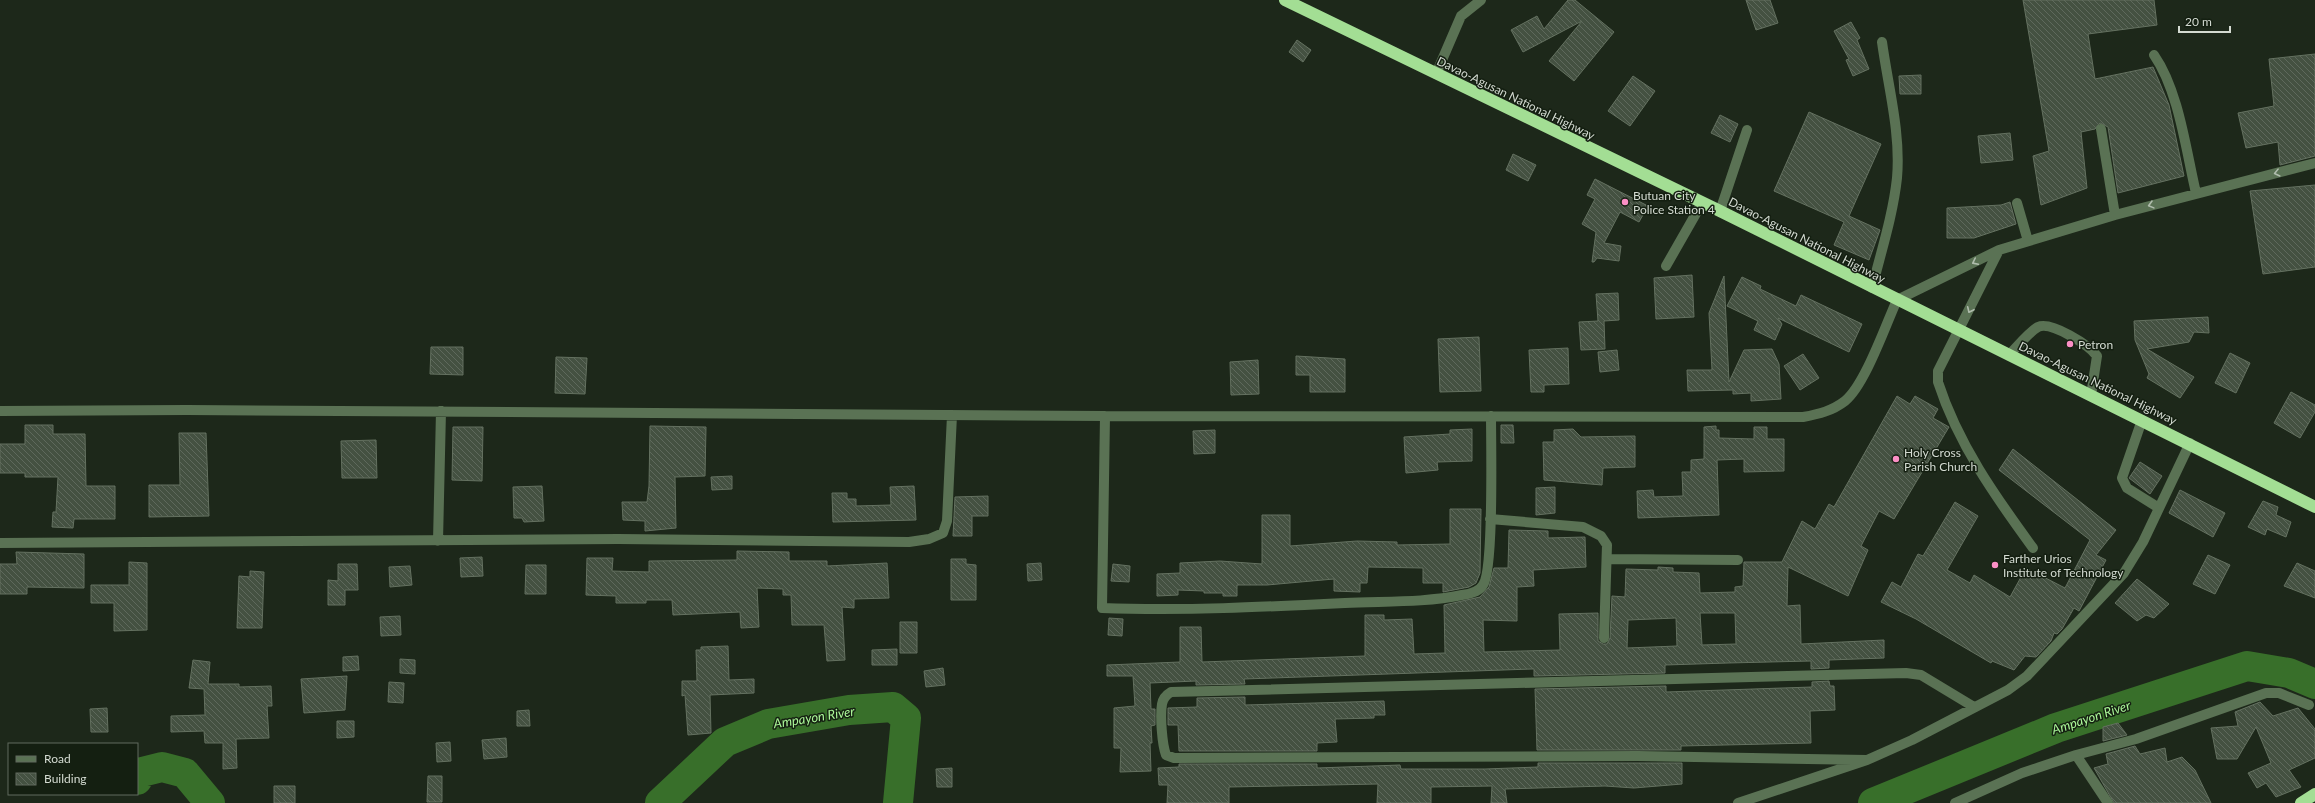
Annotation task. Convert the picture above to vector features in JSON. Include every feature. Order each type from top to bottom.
[{"type":"highway","name":"Davao-Agusan National Highway","points":[[1285,0],[1720,211],[1896,300],[2190,443],[2315,507]]},
{"type":"highway","points":[[2301,803],[2315,794]]},
{"type":"street","points":[[1436,74],[1461,16],[1480,0]]},
{"type":"street","points":[[1872,288],[1892,209],[1897,177],[1896,137],[1882,42]]},
{"type":"street","points":[[2154,55],[2165,71],[2173,94],[2196,193]]},
{"type":"street","points":[[2101,129],[2115,214]]},
{"type":"street","points":[[1720,211],[1746,130]]},
{"type":"street","points":[[0,410],[441,411],[952,416],[1491,416],[1803,418],[1827,412],[1846,400],[1861,380],[1896,300],[2000,250],[2115,214],[2315,163]]},
{"type":"street","points":[[1666,266],[1702,203]]},
{"type":"street","points":[[2017,203],[2028,241]]},
{"type":"street","points":[[2000,250],[1960,331],[1938,371],[1938,382],[1941,393],[1987,486],[2032,548]]},
{"type":"street","points":[[2009,355],[2038,327],[2049,326],[2090,347],[2097,356],[2091,395]]},
{"type":"street","points":[[438,541],[441,411]]},
{"type":"street","points":[[0,543],[626,540],[909,542],[929,539],[943,533],[947,522],[952,416]]},
{"type":"street","points":[[1105,416],[1102,608],[1231,609],[1462,595],[1476,592],[1485,580],[1490,519],[1491,416]]},
{"type":"street","points":[[2142,420],[2122,478],[2127,488],[2159,508]]},
{"type":"street","points":[[1738,803],[1867,760],[1912,740],[2008,690],[2028,676],[2055,649],[2124,573],[2143,542],[2190,443]]},
{"type":"street","points":[[1490,519],[1583,526],[1601,536],[1607,545],[1604,638]]},
{"type":"street","points":[[1607,558],[1738,560]]},
{"type":"street","points":[[1867,760],[1638,756],[1174,758],[1166,755],[1163,748],[1162,704],[1165,696],[1171,692],[1906,673],[1920,675],[1931,680],[1974,707]]},
{"type":"street","points":[[1955,803],[2022,774],[2076,755],[2136,739],[2266,693],[2278,693],[2309,705]]},
{"type":"street","points":[[2076,755],[2108,803]]},
{"type":"building","points":[[1568,0],[1575,0],[1614,32],[1574,81],[1549,61],[1582,21],[1523,52],[1511,30],[1537,16],[1544,29]]},
{"type":"building","points":[[1746,0],[1770,0],[1778,23],[1756,30]]},
{"type":"building","points":[[2023,0],[2154,0],[2157,25],[2088,34],[2095,79],[2153,67],[2169,105],[2184,176],[2118,193],[2108,127],[2100,123],[2095,129],[2081,132],[2087,188],[2041,205],[2033,156],[2049,151]]},
{"type":"building","points":[[1851,22],[1860,38],[1857,40],[1869,69],[1853,76],[1846,60],[1849,59],[1834,31]]},
{"type":"building","points":[[1297,40],[1311,50],[1303,62],[1289,52]]},
{"type":"building","points":[[2315,54],[2315,156],[2280,165],[2278,142],[2246,148],[2238,113],[2274,106],[2269,59]]},
{"type":"building","points":[[1921,75],[1921,94],[1900,94],[1899,76]]},
{"type":"building","points":[[1633,76],[1655,91],[1630,126],[1608,111]]},
{"type":"building","points":[[1809,112],[1881,144],[1849,216],[1880,230],[1869,260],[1834,245],[1844,222],[1774,191]]},
{"type":"building","points":[[1720,115],[1738,124],[1730,142],[1711,133]]},
{"type":"building","points":[[2010,133],[2013,160],[1981,163],[1978,136]]},
{"type":"building","points":[[1513,154],[1536,165],[1528,181],[1506,170]]},
{"type":"building","points":[[1595,179],[1648,206],[1639,222],[1620,212],[1604,243],[1621,246],[1619,261],[1597,258],[1594,262],[1592,262],[1596,232],[1582,224],[1595,199],[1587,195]]},
{"type":"building","points":[[2315,185],[2315,267],[2263,274],[2250,191]]},
{"type":"building","points":[[2010,202],[2016,224],[1974,238],[1947,238],[1947,208],[2001,205]]},
{"type":"building","points":[[1692,275],[1694,317],[1656,319],[1654,278]]},
{"type":"building","points":[[1724,276],[1729,382],[1744,350],[1772,349],[1779,364],[1781,399],[1751,401],[1751,393],[1733,394],[1733,390],[1688,391],[1687,370],[1712,370],[1709,313]]},
{"type":"building","points":[[1742,277],[1761,286],[1760,289],[1796,306],[1801,295],[1862,324],[1849,352],[1778,318],[1782,324],[1775,340],[1754,330],[1758,321],[1727,306]]},
{"type":"building","points":[[1618,293],[1619,320],[1604,321],[1605,349],[1581,350],[1579,322],[1598,321],[1596,294]]},
{"type":"building","points":[[2208,317],[2209,333],[2194,332],[2189,342],[2147,349],[2194,377],[2180,398],[2147,378],[2149,374],[2135,340],[2134,321]]},
{"type":"building","points":[[1479,337],[1481,391],[1440,392],[1438,339]]},
{"type":"building","points":[[431,347],[463,347],[463,375],[430,374]]},
{"type":"building","points":[[1568,348],[1569,384],[1544,385],[1544,392],[1531,392],[1529,350]]},
{"type":"building","points":[[1617,350],[1619,370],[1600,372],[1598,352]]},
{"type":"building","points":[[2230,353],[2250,363],[2236,393],[2215,383]]},
{"type":"building","points":[[1803,354],[1819,378],[1800,390],[1784,366]]},
{"type":"building","points":[[1296,356],[1345,359],[1345,392],[1310,392],[1310,375],[1296,375]]},
{"type":"building","points":[[556,357],[587,358],[585,394],[555,393]]},
{"type":"building","points":[[1258,360],[1259,394],[1231,395],[1230,362]]},
{"type":"building","points":[[2291,392],[2315,405],[2315,412],[2300,438],[2274,423]]},
{"type":"building","points":[[1897,396],[1910,404],[1915,396],[1938,409],[1933,418],[1949,427],[1894,519],[1879,511],[1861,546],[1868,550],[1848,596],[1788,567],[1787,606],[1800,605],[1801,644],[1884,640],[1884,658],[1829,660],[1829,668],[1811,669],[1811,661],[1665,665],[1665,673],[1534,676],[1534,669],[1532,669],[1244,679],[1245,684],[1196,685],[1196,681],[1150,683],[1151,709],[1155,709],[1155,725],[1151,726],[1151,771],[1120,772],[1121,748],[1114,748],[1114,708],[1135,706],[1133,676],[1107,676],[1107,665],[1180,662],[1180,627],[1201,627],[1202,662],[1365,656],[1365,615],[1384,615],[1384,620],[1412,619],[1414,654],[1445,653],[1444,605],[1480,597],[1489,587],[1494,568],[1508,568],[1509,530],[1548,531],[1548,538],[1585,537],[1586,567],[1533,570],[1534,586],[1517,587],[1517,621],[1483,620],[1484,652],[1560,650],[1559,614],[1598,613],[1598,641],[1603,644],[1607,644],[1610,638],[1612,596],[1625,597],[1626,569],[1658,570],[1658,567],[1673,568],[1673,572],[1699,573],[1700,593],[1735,592],[1735,587],[1743,586],[1744,562],[1782,562],[1802,521],[1815,529],[1829,504],[1834,507]],"holes":[[[1700,613],[1735,613],[1736,644],[1702,645]],[[1676,618],[1677,646],[1627,648],[1628,620]]]},
{"type":"building","points":[[25,425],[53,425],[53,434],[85,434],[86,486],[115,486],[115,519],[74,519],[73,528],[52,527],[53,512],[56,512],[58,477],[25,477],[25,473],[0,473],[0,444],[25,444]]},
{"type":"building","points":[[1501,425],[1513,425],[1514,443],[1501,443]]},
{"type":"building","points":[[650,426],[706,427],[705,476],[675,477],[676,528],[645,531],[645,521],[623,520],[622,502],[647,502],[649,486]]},
{"type":"building","points":[[1716,426],[1716,430],[1719,430],[1719,438],[1754,439],[1754,427],[1767,427],[1767,439],[1784,439],[1784,471],[1744,472],[1744,459],[1717,460],[1719,515],[1638,518],[1637,491],[1653,490],[1654,497],[1683,496],[1682,472],[1691,472],[1691,460],[1704,459],[1704,427]]},
{"type":"building","points":[[453,427],[483,427],[482,481],[452,480]]},
{"type":"building","points":[[1472,429],[1472,461],[1437,462],[1438,470],[1406,473],[1404,437],[1450,434],[1450,430]]},
{"type":"building","points":[[1573,429],[1581,437],[1635,436],[1635,467],[1603,468],[1602,485],[1544,480],[1543,442],[1554,442],[1554,430]]},
{"type":"building","points":[[1215,430],[1215,453],[1194,454],[1193,431]]},
{"type":"building","points":[[179,433],[206,433],[209,516],[149,517],[149,485],[180,485]]},
{"type":"building","points":[[376,440],[377,478],[342,478],[341,441]]},
{"type":"building","points":[[2013,449],[2116,530],[2096,555],[2106,560],[2079,611],[2074,608],[2062,629],[2057,634],[2054,633],[2051,641],[2036,657],[2025,656],[2014,670],[1992,661],[1991,663],[1916,619],[1881,602],[1892,582],[1901,587],[1918,554],[1923,556],[1955,502],[1978,516],[1947,570],[1970,583],[1974,575],[2010,597],[2026,568],[2065,588],[2090,540],[1999,470]]},
{"type":"building","points":[[2140,462],[2162,476],[2150,494],[2129,478]]},
{"type":"building","points":[[732,476],[732,489],[712,490],[711,477]]},
{"type":"building","points":[[542,486],[544,521],[524,522],[522,518],[514,518],[513,487]]},
{"type":"building","points":[[914,486],[916,520],[833,522],[832,493],[847,493],[847,499],[856,499],[856,506],[891,505],[890,487]]},
{"type":"building","points":[[1555,487],[1555,513],[1536,515],[1536,488]]},
{"type":"building","points":[[2180,490],[2225,513],[2213,537],[2169,513]]},
{"type":"building","points":[[988,496],[988,516],[972,516],[972,536],[953,536],[955,497]]},
{"type":"building","points":[[2263,501],[2278,507],[2276,515],[2291,522],[2286,537],[2267,529],[2265,535],[2248,527]]},
{"type":"building","points":[[1450,509],[1481,509],[1480,573],[1476,583],[1469,587],[1443,592],[1443,583],[1423,583],[1423,568],[1368,567],[1367,583],[1360,583],[1360,592],[1334,591],[1334,579],[1267,585],[1237,585],[1237,596],[1223,596],[1223,593],[1204,593],[1204,591],[1178,590],[1178,595],[1157,596],[1157,574],[1180,573],[1180,563],[1220,561],[1262,564],[1262,515],[1290,515],[1290,546],[1357,541],[1397,542],[1397,545],[1450,544]]},
{"type":"building","points":[[737,551],[789,552],[789,561],[827,561],[827,566],[887,563],[889,598],[854,599],[854,608],[842,607],[845,660],[827,661],[824,625],[792,625],[791,595],[783,595],[783,589],[757,588],[759,627],[741,628],[740,612],[673,615],[672,600],[646,600],[646,603],[616,603],[616,596],[586,595],[587,558],[613,558],[612,571],[649,572],[649,561],[737,560]]},
{"type":"building","points":[[16,552],[84,554],[84,588],[27,587],[27,594],[0,594],[0,564],[17,564]]},
{"type":"building","points":[[2208,555],[2230,565],[2215,594],[2193,584]]},
{"type":"building","points":[[482,557],[483,576],[461,577],[460,558]]},
{"type":"building","points":[[951,559],[966,559],[966,564],[976,565],[976,600],[951,600]]},
{"type":"building","points":[[129,562],[147,563],[147,630],[114,631],[114,603],[91,603],[91,585],[129,585]]},
{"type":"building","points":[[1041,563],[1042,580],[1028,581],[1027,564]]},
{"type":"building","points":[[2297,563],[2315,571],[2315,598],[2284,586]]},
{"type":"building","points":[[338,564],[357,564],[358,590],[345,590],[345,605],[328,605],[328,580],[338,581]]},
{"type":"building","points":[[1113,564],[1130,566],[1129,582],[1111,581]]},
{"type":"building","points":[[526,565],[546,565],[546,594],[525,594]]},
{"type":"building","points":[[410,566],[412,585],[390,587],[389,567]]},
{"type":"building","points":[[250,571],[264,572],[262,628],[237,628],[239,576],[250,577]]},
{"type":"building","points":[[2137,579],[2169,604],[2154,618],[2146,615],[2137,621],[2115,603]]},
{"type":"building","points":[[400,616],[401,635],[381,636],[380,617]]},
{"type":"building","points":[[1109,618],[1123,619],[1122,636],[1108,635]]},
{"type":"building","points":[[900,622],[917,622],[917,653],[900,653]]},
{"type":"building","points":[[728,646],[729,680],[754,679],[754,693],[710,695],[711,733],[688,735],[685,695],[682,696],[682,681],[697,681],[696,650],[701,650],[701,647]]},
{"type":"building","points":[[897,649],[897,665],[872,665],[872,650]]},
{"type":"building","points":[[358,656],[359,670],[343,671],[343,657]]},
{"type":"building","points":[[400,659],[415,660],[415,674],[400,673]]},
{"type":"building","points":[[193,660],[210,662],[208,684],[239,684],[239,687],[271,686],[272,706],[267,706],[269,738],[236,739],[237,768],[223,769],[223,743],[205,743],[204,731],[171,732],[171,716],[205,715],[204,689],[189,688]]},
{"type":"building","points":[[943,668],[945,685],[926,687],[924,671]]},
{"type":"building","points":[[347,676],[345,710],[304,713],[301,679]]},
{"type":"building","points":[[1829,681],[1830,686],[1834,686],[1835,710],[1810,711],[1811,743],[1681,746],[1681,750],[1537,750],[1535,689],[1666,686],[1666,692],[1812,687],[1812,682]]},
{"type":"building","points":[[389,682],[404,683],[403,703],[388,702]]},
{"type":"building","points":[[1245,697],[1245,705],[1384,701],[1385,715],[1374,715],[1374,718],[1335,719],[1337,742],[1317,743],[1317,751],[1179,751],[1178,725],[1168,725],[1168,708],[1197,707],[1197,698]]},
{"type":"building","points":[[2260,702],[2273,716],[2298,708],[2315,729],[2315,758],[2289,770],[2301,787],[2276,797],[2266,783],[2257,788],[2248,773],[2271,763],[2256,727],[2237,759],[2217,759],[2211,728],[2238,726],[2235,712]]},
{"type":"building","points":[[107,708],[108,732],[91,732],[90,709]]},
{"type":"building","points":[[529,710],[530,726],[517,726],[517,711]]},
{"type":"building","points":[[337,721],[354,721],[354,737],[337,738]]},
{"type":"building","points":[[2118,723],[2127,735],[2103,741],[2103,727]]},
{"type":"building","points":[[506,738],[507,757],[484,759],[482,740]]},
{"type":"building","points":[[450,742],[451,761],[437,762],[436,743]]},
{"type":"building","points":[[2135,746],[2140,754],[2165,748],[2167,762],[2182,757],[2195,770],[2211,803],[2114,803],[2094,768],[2108,764],[2106,754]]},
{"type":"building","points":[[1538,763],[1682,763],[1682,784],[1634,788],[1605,786],[1505,789],[1507,803],[1491,803],[1492,786],[1431,787],[1431,803],[1377,803],[1378,784],[1229,787],[1229,803],[1167,803],[1168,785],[1159,785],[1158,768],[1179,767],[1179,764],[1317,764],[1317,768],[1400,765],[1401,769],[1485,769],[1538,767]]},
{"type":"building","points":[[952,768],[952,787],[937,787],[936,769]]},
{"type":"building","points":[[428,776],[442,776],[442,802],[427,802]]},
{"type":"building","points":[[274,786],[295,786],[295,803],[274,803]]},
{"type":"waterway","name":"Ampayon River","points":[[1873,803],[2056,728],[2247,666],[2289,673],[2315,684]]},
{"type":"waterway","name":"Ampayon River","points":[[660,803],[725,742],[768,724],[849,710],[893,707],[906,718],[898,803]]},
{"type":"waterway","name":"Ampayon River","points":[[138,778],[142,772],[162,767],[185,773],[210,803]]},
{"type":"place","name":"Butuan City Police Station 4","points":[[1625,202]]},
{"type":"place","name":"Petron","points":[[2070,344]]},
{"type":"place","name":"Holy Cross Parish Church","points":[[1896,459]]},
{"type":"place","name":"Farther Urios Institute of Technology","points":[[1995,565]]}]
